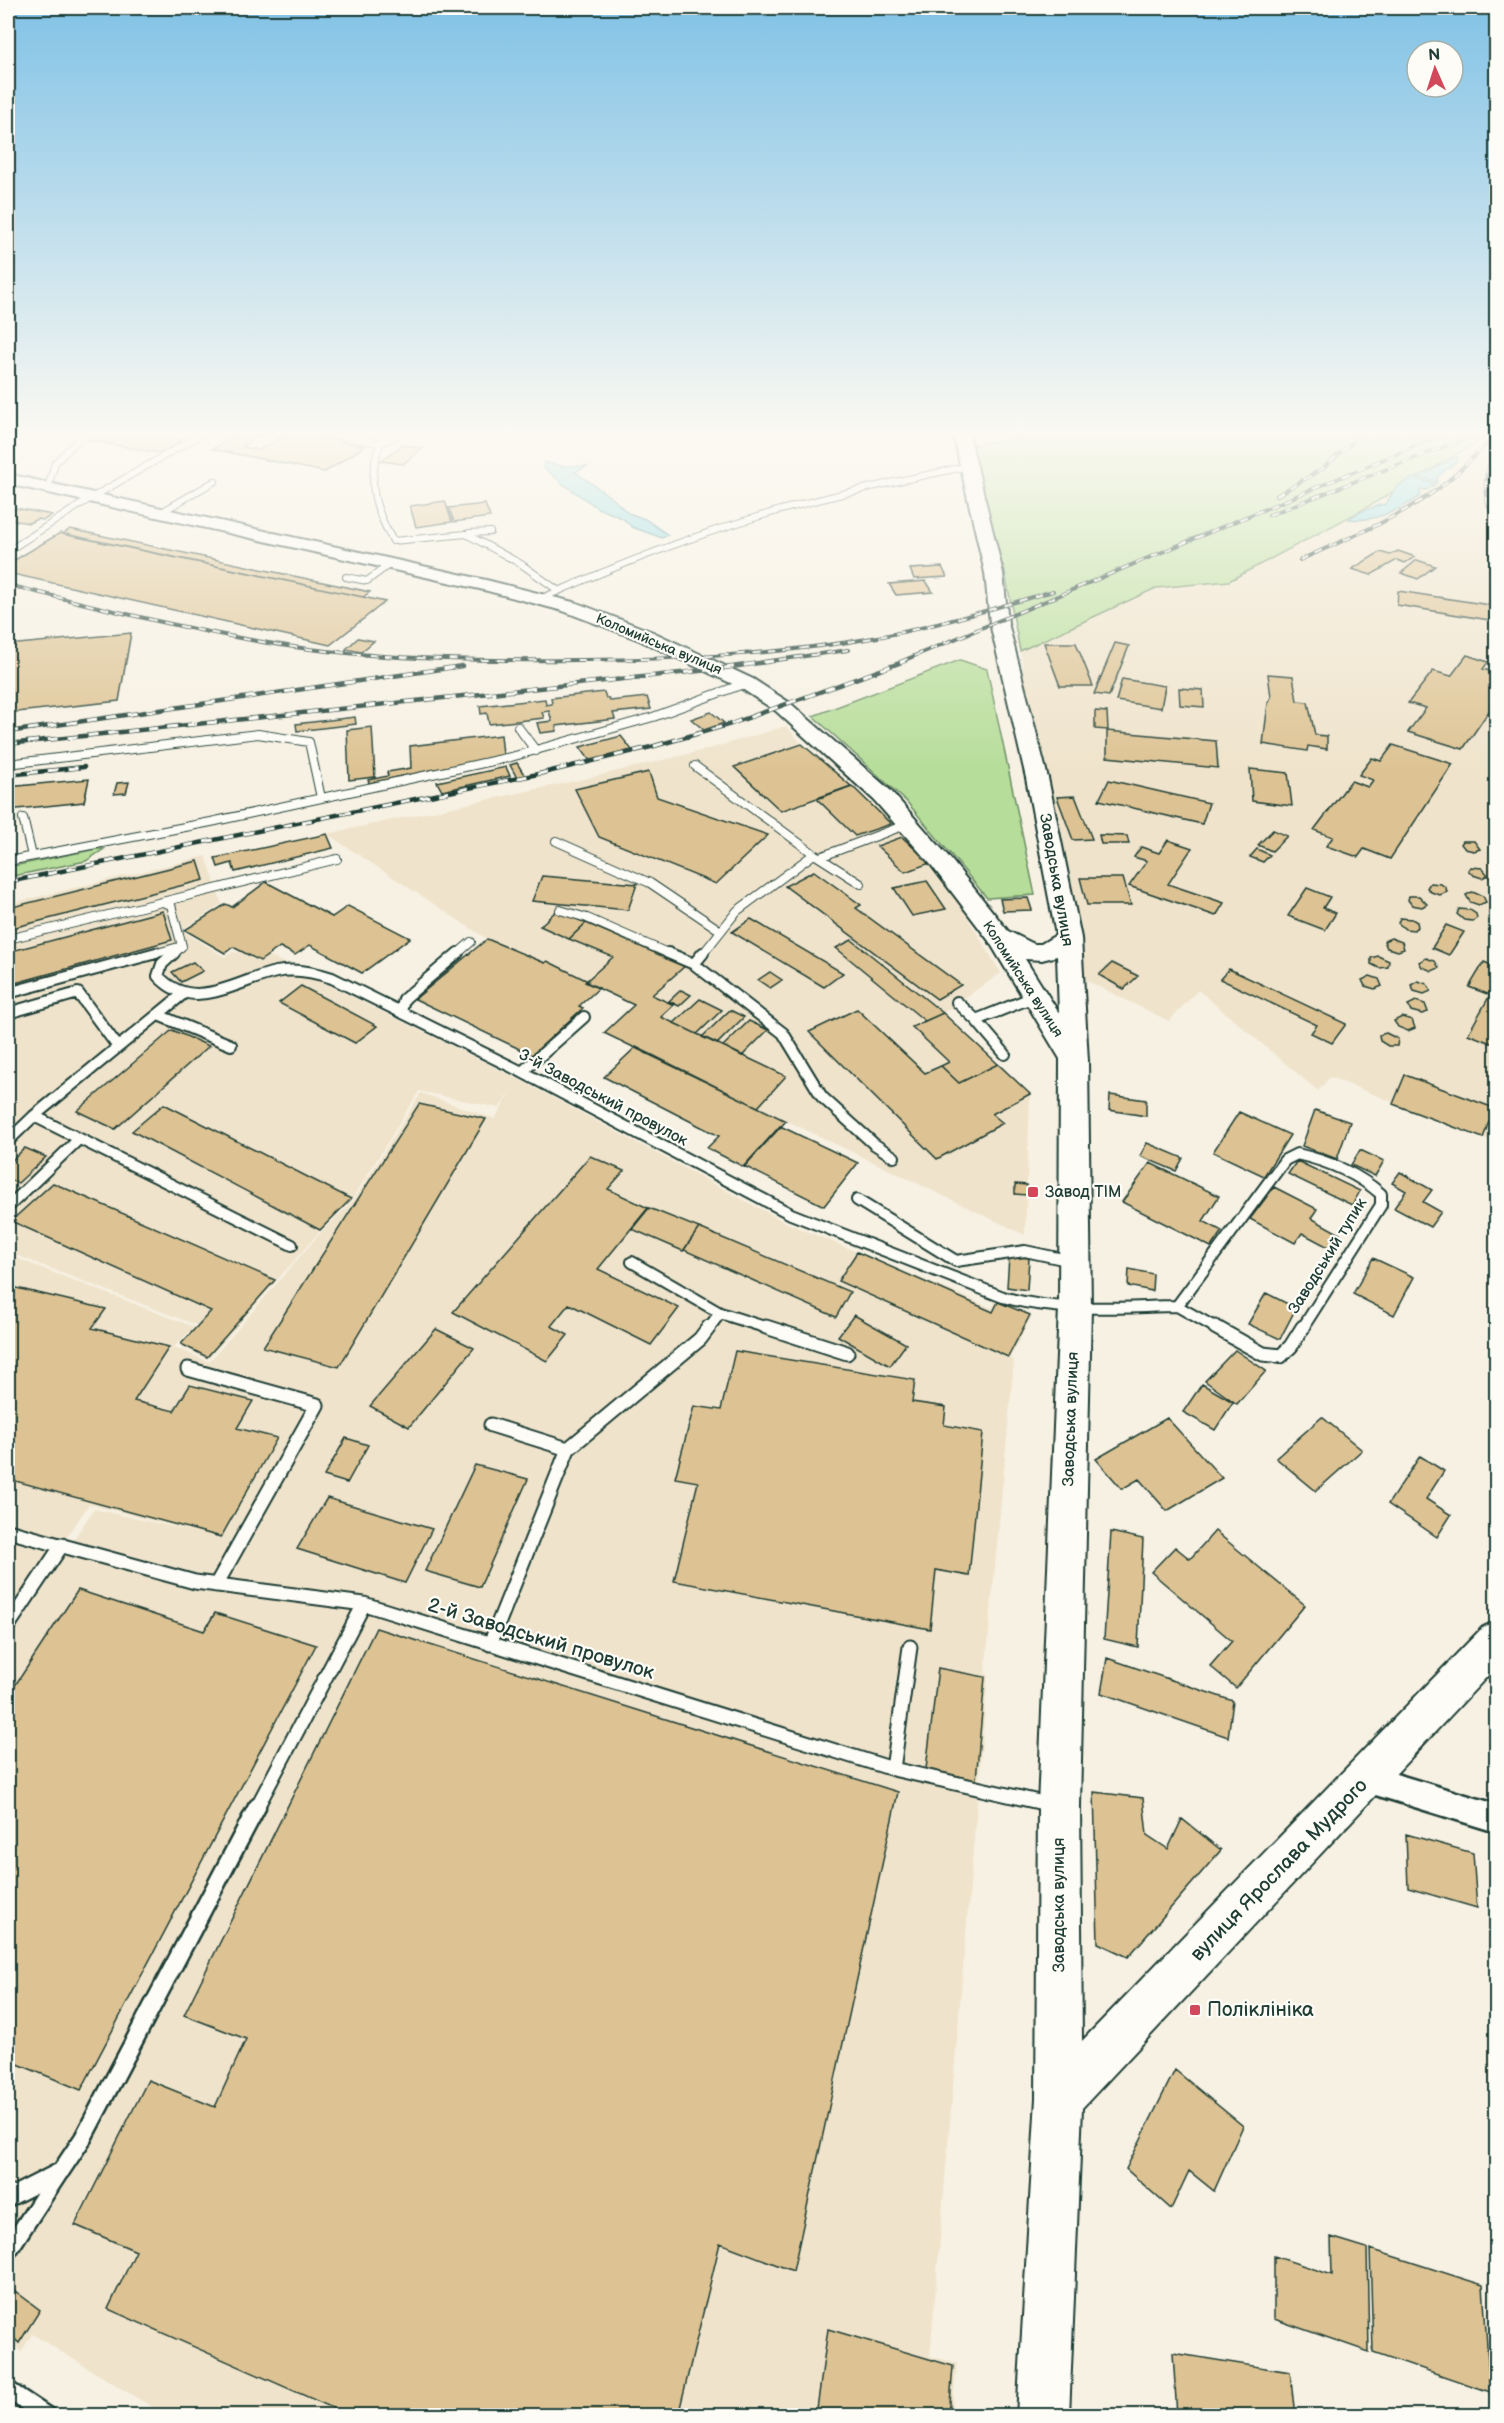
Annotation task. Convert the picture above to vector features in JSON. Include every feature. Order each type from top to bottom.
[{"type":"main road","name":"Коломийська вулиця","points":[[314,547],[570,607],[646,636],[746,683],[783,707],[882,795],[940,861],[999,937],[1074,1061]]},
{"type":"main road","name":"Заводська вулиця","points":[[988,547],[994,573],[999,623],[1037,778],[1069,939],[1074,1061],[1076,1308],[1059,1806],[1059,2098],[1043,2415]]},
{"type":"main road","points":[[999,937],[1021,950],[1033,953],[1052,951],[1069,939]]},
{"type":"main road","name":"вулиця Ярослава Мудрого","points":[[1059,2098],[1497,1640]]},
{"type":"street","points":[[1366,1779],[1497,1818]]},
{"type":"lane","points":[[490,547],[521,564],[559,591]]},
{"type":"lane","points":[[540,599],[664,547]]},
{"type":"lane","points":[[346,577],[367,581],[390,564]]},
{"type":"lane","points":[[8,861],[211,822],[536,751],[653,717],[746,683]]},
{"type":"lane","points":[[519,727],[536,751]]},
{"type":"lane","points":[[8,764],[258,734],[309,742],[321,798]]},
{"type":"lane","points":[[695,766],[817,855],[861,884]]},
{"type":"lane","points":[[23,818],[32,856]]},
{"type":"lane","points":[[694,964],[737,910],[817,855],[908,824]]},
{"type":"lane","points":[[556,841],[650,883],[721,931]]},
{"type":"lane","points":[[8,939],[337,859]]},
{"type":"lane","points":[[162,902],[171,905],[182,946]]},
{"type":"lane","points":[[560,910],[587,918],[694,964],[783,1033],[822,1097],[874,1144],[894,1157]]},
{"type":"lane","points":[[401,1012],[404,999],[471,942]]},
{"type":"lane","points":[[8,993],[182,946]]},
{"type":"lane","points":[[8,1141],[34,1116],[183,994],[164,985],[158,976],[162,964],[182,946]]},
{"type":"lane","name":"3-й Заводський провулок","points":[[183,994],[218,992],[278,972],[310,971],[332,978],[522,1072],[791,1214],[1020,1302],[1076,1308]]},
{"type":"lane","points":[[8,1013],[78,993],[118,1047]]},
{"type":"lane","points":[[976,1020],[1036,996]]},
{"type":"lane","points":[[957,1002],[1005,1054]]},
{"type":"lane","points":[[158,1015],[231,1045]]},
{"type":"lane","points":[[522,1072],[584,1017]]},
{"type":"lane","points":[[34,1116],[292,1245]]},
{"type":"lane","points":[[8,1207],[79,1139]]},
{"type":"lane","name":"Заводський тупик","points":[[1297,1154],[1314,1157],[1371,1184],[1381,1194],[1381,1205],[1291,1346],[1281,1356],[1263,1354],[1177,1306],[1286,1160],[1297,1154]]},
{"type":"lane","points":[[857,1200],[956,1261],[1025,1251],[1075,1261]]},
{"type":"lane","points":[[632,1262],[720,1313],[847,1353]]},
{"type":"lane","points":[[1076,1308],[1177,1306]]},
{"type":"lane","points":[[490,1644],[568,1449],[700,1339],[720,1313]]},
{"type":"lane","points":[[188,1369],[317,1405],[216,1585]]},
{"type":"lane","points":[[491,1425],[568,1449]]},
{"type":"lane","name":"2-й Заводський провулок","points":[[8,1532],[195,1582],[364,1604],[893,1769],[1059,1806]]},
{"type":"lane","points":[[8,1626],[62,1545]]},
{"type":"lane","points":[[8,2251],[83,2138],[364,1604]]},
{"type":"lane","points":[[893,1769],[910,1647]]},
{"type":"lane","points":[[8,2198],[61,2170]]},
{"type":"lane","points":[[8,2390],[47,2415]]},
{"type":"shaded area","points":[[1293,547],[1496,547],[1496,1143],[1330,1077],[1318,1091],[1198,990],[1169,1021],[1075,975],[1020,651],[1156,588],[1229,581]]},
{"type":"shaded area","points":[[786,726],[802,744],[895,823],[943,877],[1001,973],[943,1013],[1030,1094],[1025,1235],[604,1033],[633,1005],[487,939],[327,834],[584,779],[705,750]]},
{"type":"shaded area","points":[[206,856],[222,904],[181,930],[225,957],[233,952],[272,957],[518,1079],[787,1223],[992,1308],[996,1300],[1032,1315],[1010,1358],[1014,1361],[985,1674],[988,1674],[930,2356],[957,2363],[952,2415],[165,2415],[32,2334],[21,2352],[8,2341],[8,1636],[94,1509],[195,1532],[89,1504],[8,1625],[8,1255],[194,1327],[174,1347],[209,1362],[322,1231],[354,1200],[421,1093],[495,1119],[512,1090],[499,1108],[419,1091],[352,1200],[321,1230],[208,1359],[179,1345],[199,1326],[8,1252],[8,904]]},
{"type":"green space","points":[[995,547],[1293,547],[1229,581],[1156,588],[1020,651],[1004,567],[998,558]]},
{"type":"green space","points":[[960,660],[987,669],[1035,895],[987,898],[907,802],[813,716]]},
{"type":"green space","points":[[104,849],[86,861],[8,877],[8,867]]},
{"type":"building","points":[[36,547],[126,547],[385,602],[330,645],[8,573],[8,564]]},
{"type":"building","points":[[125,547],[156,547],[370,592],[363,597]]},
{"type":"building","points":[[1398,551],[1415,557],[1405,563],[1397,560],[1371,575],[1352,569],[1380,552],[1390,555]]},
{"type":"building","points":[[1417,560],[1435,566],[1418,579],[1401,573]]},
{"type":"building","points":[[942,567],[947,577],[914,579],[910,569]]},
{"type":"building","points":[[926,581],[933,592],[896,595],[889,584]]},
{"type":"building","points":[[1398,591],[1496,606],[1496,621],[1397,605]]},
{"type":"building","points":[[131,633],[119,701],[8,713],[8,645]]},
{"type":"building","points":[[358,638],[374,641],[361,652],[346,649]]},
{"type":"building","points":[[1044,643],[1076,643],[1093,686],[1060,686]]},
{"type":"building","points":[[1115,643],[1129,646],[1109,696],[1094,694]]},
{"type":"building","points":[[1467,655],[1488,662],[1483,669],[1496,673],[1496,701],[1463,749],[1408,732],[1426,708],[1408,703],[1433,671],[1451,676]]},
{"type":"building","points":[[1268,674],[1293,676],[1297,701],[1308,702],[1315,735],[1327,736],[1327,749],[1308,746],[1307,751],[1263,744],[1268,703],[1271,697]]},
{"type":"building","points":[[1122,679],[1165,686],[1161,708],[1116,701]]},
{"type":"building","points":[[1179,688],[1203,690],[1204,707],[1180,705]]},
{"type":"building","points":[[604,692],[610,701],[647,697],[651,709],[613,713],[615,719],[556,726],[557,731],[540,733],[537,723],[552,721],[549,711],[542,712],[544,718],[489,724],[487,713],[481,714],[480,706],[545,699],[546,705],[552,704],[551,698]]},
{"type":"building","points":[[1095,711],[1107,712],[1108,730],[1095,729]]},
{"type":"building","points":[[711,712],[724,723],[704,730],[691,719]]},
{"type":"building","points":[[355,717],[356,724],[297,731],[296,724]]},
{"type":"building","points":[[372,727],[375,777],[349,780],[347,730]]},
{"type":"building","points":[[1107,731],[1216,741],[1218,768],[1107,757]]},
{"type":"building","points":[[501,735],[503,755],[369,783],[368,780],[388,776],[387,772],[411,768],[410,746]]},
{"type":"building","points":[[621,736],[632,750],[590,761],[580,747]]},
{"type":"building","points":[[802,744],[851,786],[781,811],[734,767]]},
{"type":"building","points":[[1393,745],[1453,764],[1390,859],[1364,849],[1358,857],[1326,846],[1333,837],[1314,830],[1351,781],[1368,787],[1373,780],[1359,775],[1372,758],[1381,761]]},
{"type":"building","points":[[517,763],[525,776],[517,778],[510,765]]},
{"type":"building","points":[[506,767],[510,776],[442,791],[437,782]]},
{"type":"building","points":[[1250,769],[1288,773],[1292,806],[1252,801]]},
{"type":"building","points":[[649,772],[657,797],[768,835],[716,884],[599,837],[575,789]]},
{"type":"building","points":[[89,779],[84,802],[8,810],[8,787]]},
{"type":"building","points":[[1109,780],[1209,803],[1202,824],[1099,800]]},
{"type":"building","points":[[129,782],[126,793],[114,794],[117,783]]},
{"type":"building","points":[[852,786],[891,824],[855,836],[817,799]]},
{"type":"building","points":[[1075,796],[1092,839],[1073,840],[1057,797]]},
{"type":"building","points":[[1273,830],[1287,836],[1272,851],[1258,845]]},
{"type":"building","points":[[327,834],[333,848],[235,872],[232,863],[218,867],[215,858]]},
{"type":"building","points":[[1099,835],[1127,836],[1129,844],[1101,844]]},
{"type":"building","points":[[902,837],[930,863],[905,872],[877,846]]},
{"type":"building","points":[[1168,840],[1192,848],[1168,884],[1224,903],[1216,916],[1129,886],[1147,861],[1134,857],[1141,847],[1159,853]]},
{"type":"building","points":[[1463,841],[1474,841],[1480,849],[1474,851],[1465,849],[1461,844]]},
{"type":"building","points":[[1257,849],[1270,855],[1263,862],[1250,857]]},
{"type":"building","points":[[198,861],[204,880],[8,929],[8,908]]},
{"type":"building","points":[[1471,867],[1482,868],[1488,875],[1482,878],[1473,875],[1468,870]]},
{"type":"building","points":[[814,871],[861,905],[856,908],[961,985],[937,999],[785,886]]},
{"type":"building","points":[[542,876],[637,884],[628,910],[532,901]]},
{"type":"building","points":[[1080,878],[1123,878],[1131,905],[1087,905]]},
{"type":"building","points":[[927,881],[946,909],[912,916],[894,888]]},
{"type":"building","points":[[266,882],[332,917],[348,906],[410,938],[362,973],[310,945],[295,955],[280,947],[260,961],[233,947],[225,953],[185,930],[226,904],[232,907]]},
{"type":"building","points":[[1430,883],[1441,884],[1447,892],[1440,895],[1431,892],[1427,888]]},
{"type":"building","points":[[1307,888],[1330,897],[1323,908],[1336,913],[1325,930],[1288,916]]},
{"type":"building","points":[[1472,892],[1483,896],[1486,902],[1479,905],[1470,902],[1466,895]]},
{"type":"building","points":[[1409,896],[1419,896],[1427,904],[1422,907],[1412,905],[1408,900]]},
{"type":"building","points":[[1028,898],[1032,910],[1003,911],[1000,899]]},
{"type":"building","points":[[1459,909],[1470,910],[1476,914],[1477,918],[1473,921],[1464,920],[1457,914]]},
{"type":"building","points":[[163,911],[172,940],[8,985],[8,952]]},
{"type":"building","points":[[556,911],[586,923],[569,939],[540,926]]},
{"type":"building","points":[[1400,918],[1412,919],[1417,922],[1418,927],[1414,930],[1405,929],[1398,923]]},
{"type":"building","points":[[751,919],[843,973],[824,987],[732,932]]},
{"type":"building","points":[[586,923],[685,966],[652,995],[674,1005],[661,1017],[786,1076],[758,1107],[604,1033],[634,1005],[585,982],[613,957],[569,939]]},
{"type":"building","points":[[1446,925],[1464,932],[1449,955],[1432,948]]},
{"type":"building","points":[[1391,938],[1402,942],[1404,949],[1398,951],[1387,948],[1384,941]]},
{"type":"building","points":[[487,939],[545,963],[547,961],[599,988],[579,1006],[583,1008],[532,1055],[415,999]]},
{"type":"building","points":[[852,940],[943,1013],[925,1021],[836,948]]},
{"type":"building","points":[[1378,956],[1389,961],[1388,967],[1379,968],[1371,964],[1371,958]]},
{"type":"building","points":[[1426,958],[1435,961],[1439,968],[1432,971],[1422,967],[1419,962]]},
{"type":"building","points":[[193,962],[203,971],[181,982],[172,972]]},
{"type":"building","points":[[1484,962],[1496,967],[1496,1045],[1468,1034],[1490,995],[1469,987]]},
{"type":"building","points":[[1112,963],[1138,976],[1124,989],[1099,975]]},
{"type":"building","points":[[1229,969],[1346,1024],[1332,1043],[1311,1033],[1317,1025],[1220,979]]},
{"type":"building","points":[[770,972],[782,980],[770,988],[758,980]]},
{"type":"building","points":[[1370,976],[1379,979],[1382,986],[1375,989],[1365,986],[1362,980]]},
{"type":"building","points":[[1418,981],[1427,984],[1431,991],[1424,994],[1414,991],[1411,985]]},
{"type":"building","points":[[301,986],[377,1026],[355,1043],[279,1003]]},
{"type":"building","points":[[681,990],[691,995],[679,1006],[669,1001]]},
{"type":"building","points":[[700,999],[722,1010],[697,1034],[674,1023]]},
{"type":"building","points":[[1416,1001],[1425,1004],[1428,1012],[1422,1014],[1411,1011],[1408,1005]]},
{"type":"building","points":[[857,1009],[925,1073],[941,1066],[959,1083],[998,1064],[1030,1094],[992,1114],[1003,1123],[937,1159],[809,1032]]},
{"type":"building","points":[[730,1010],[744,1017],[717,1044],[702,1037]]},
{"type":"building","points":[[943,1013],[998,1064],[959,1083],[941,1066],[949,1062],[912,1027]]},
{"type":"building","points":[[1402,1017],[1412,1020],[1415,1028],[1408,1031],[1398,1027],[1394,1021]]},
{"type":"building","points":[[749,1021],[768,1030],[742,1056],[723,1046]]},
{"type":"building","points":[[172,1030],[209,1046],[115,1129],[77,1111]]},
{"type":"building","points":[[1386,1033],[1398,1039],[1397,1046],[1388,1046],[1380,1041],[1379,1035]]},
{"type":"building","points":[[636,1047],[786,1121],[744,1167],[707,1148],[719,1136],[604,1077]]},
{"type":"building","points":[[1405,1075],[1494,1108],[1483,1138],[1393,1104]]},
{"type":"building","points":[[1110,1095],[1146,1100],[1146,1116],[1109,1110]]},
{"type":"building","points":[[164,1104],[351,1199],[320,1230],[132,1131]]},
{"type":"building","points":[[419,1104],[486,1119],[339,1367],[263,1347]]},
{"type":"building","points":[[1315,1110],[1350,1122],[1337,1159],[1302,1146]]},
{"type":"building","points":[[1239,1112],[1290,1135],[1264,1176],[1213,1152]]},
{"type":"building","points":[[780,1126],[858,1163],[824,1206],[744,1166]]},
{"type":"building","points":[[1147,1143],[1183,1158],[1176,1171],[1140,1156]]},
{"type":"building","points":[[25,1148],[46,1157],[18,1183],[8,1179],[8,1164]]},
{"type":"building","points":[[1360,1150],[1384,1161],[1375,1176],[1351,1165]]},
{"type":"building","points":[[590,1156],[624,1171],[608,1189],[648,1208],[598,1269],[679,1308],[651,1345],[569,1304],[551,1326],[568,1335],[547,1361],[453,1312]]},
{"type":"building","points":[[1297,1161],[1360,1191],[1352,1205],[1288,1174]]},
{"type":"building","points":[[1150,1163],[1219,1196],[1203,1221],[1222,1231],[1211,1247],[1122,1202]]},
{"type":"building","points":[[1400,1172],[1432,1190],[1423,1202],[1441,1212],[1430,1227],[1394,1208],[1406,1191],[1392,1183]]},
{"type":"building","points":[[53,1183],[275,1280],[207,1357],[181,1344],[211,1311],[11,1221]]},
{"type":"building","points":[[1015,1184],[1027,1185],[1027,1195],[1015,1194]]},
{"type":"building","points":[[1274,1187],[1317,1209],[1311,1218],[1340,1234],[1330,1248],[1302,1233],[1295,1243],[1250,1219]]},
{"type":"building","points":[[649,1208],[699,1228],[683,1251],[632,1229]]},
{"type":"building","points":[[699,1228],[850,1292],[836,1317],[684,1250]]},
{"type":"building","points":[[857,1252],[993,1312],[998,1302],[1030,1315],[1008,1357],[838,1281]]},
{"type":"building","points":[[1009,1256],[1029,1258],[1027,1290],[1007,1287]]},
{"type":"building","points":[[1373,1258],[1414,1277],[1394,1315],[1353,1294]]},
{"type":"building","points":[[1129,1269],[1153,1274],[1152,1291],[1128,1286]]},
{"type":"building","points":[[8,1286],[106,1309],[92,1328],[169,1347],[134,1401],[174,1411],[190,1385],[253,1401],[237,1428],[277,1438],[221,1537],[8,1479]]},
{"type":"building","points":[[1266,1293],[1296,1308],[1280,1339],[1248,1324]]},
{"type":"building","points":[[854,1315],[906,1344],[890,1366],[838,1336]]},
{"type":"building","points":[[436,1329],[474,1348],[409,1427],[370,1406]]},
{"type":"building","points":[[1235,1350],[1266,1371],[1237,1404],[1205,1381]]},
{"type":"building","points":[[735,1351],[915,1380],[912,1402],[946,1407],[944,1425],[983,1432],[969,1576],[936,1570],[930,1629],[674,1581],[698,1482],[675,1478],[694,1406],[721,1410]]},
{"type":"building","points":[[1202,1384],[1233,1402],[1215,1430],[1183,1412]]},
{"type":"building","points":[[1322,1417],[1362,1450],[1316,1491],[1276,1458]]},
{"type":"building","points":[[1167,1418],[1222,1478],[1167,1511],[1139,1479],[1122,1489],[1096,1459]]},
{"type":"building","points":[[346,1438],[368,1445],[347,1483],[324,1476]]},
{"type":"building","points":[[1420,1456],[1444,1471],[1426,1499],[1451,1515],[1437,1537],[1388,1504]]},
{"type":"building","points":[[475,1465],[528,1479],[480,1587],[425,1571]]},
{"type":"building","points":[[327,1498],[432,1529],[405,1583],[297,1549]]},
{"type":"building","points":[[1215,1531],[1305,1605],[1236,1688],[1210,1666],[1232,1641],[1151,1572],[1175,1547],[1190,1559]]},
{"type":"building","points":[[1111,1532],[1143,1539],[1138,1647],[1104,1639]]},
{"type":"building","points":[[78,1590],[204,1631],[215,1613],[316,1645],[81,2090],[18,2064],[8,2082],[8,1696]]},
{"type":"building","points":[[376,1628],[898,1792],[793,2271],[720,2243],[678,2416],[473,2416],[466,2413],[465,2416],[351,2416],[108,2309],[136,2251],[75,2225],[148,2080],[215,2107],[246,2039],[184,2015]]},
{"type":"building","points":[[1107,1658],[1233,1701],[1228,1737],[1101,1693]]},
{"type":"building","points":[[938,1668],[985,1677],[976,1780],[926,1769]]},
{"type":"building","points":[[1094,1792],[1143,1798],[1147,1835],[1168,1849],[1182,1819],[1221,1850],[1128,1957],[1098,1943]]},
{"type":"building","points":[[1406,1834],[1473,1853],[1477,1908],[1408,1888]]},
{"type":"building","points":[[1175,2070],[1243,2126],[1214,2191],[1189,2171],[1171,2209],[1126,2169]]},
{"type":"building","points":[[1331,2237],[1367,2248],[1369,2352],[1274,2319],[1274,2256],[1332,2275]]},
{"type":"building","points":[[1370,2249],[1483,2285],[1490,2392],[1373,2352]]},
{"type":"building","points":[[15,2291],[40,2310],[19,2343],[8,2333],[8,2302]]},
{"type":"building","points":[[828,2329],[953,2366],[949,2416],[816,2416]]},
{"type":"building","points":[[1173,2353],[1290,2372],[1295,2416],[1177,2416]]},
{"type":"railway","points":[[900,662],[1174,547]]},
{"type":"railway","points":[[1300,560],[1328,547]]},
{"type":"railway","points":[[8,585],[186,627],[294,647],[401,657],[509,660],[693,657],[804,648],[922,628],[1053,591]]},
{"type":"railway","points":[[763,662],[848,650]]},
{"type":"railway","points":[[8,744],[718,669],[773,661]]},
{"type":"railway","points":[[8,882],[543,773],[651,747],[731,724],[905,661]]},
{"type":"railway","points":[[8,732],[462,666]]},
{"type":"railway","points":[[8,775],[84,767]]},
{"type":"place","name":"Завод ТІМ","points":[[1033,1192]]},
{"type":"place","name":"Поліклініка","points":[[1195,2010]]}]
